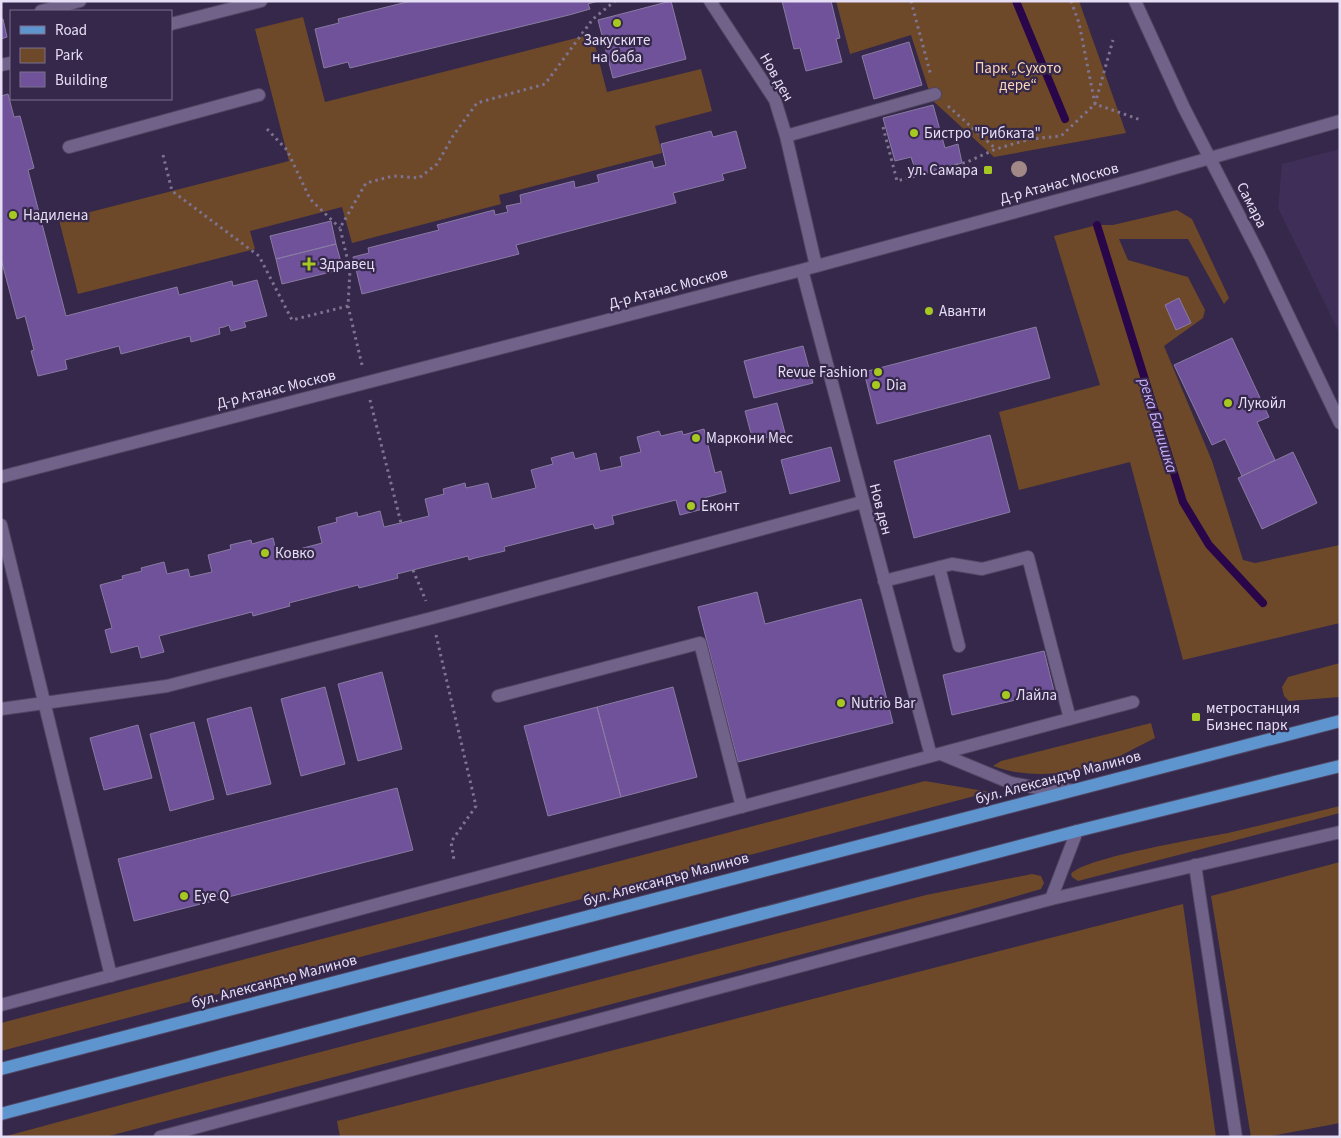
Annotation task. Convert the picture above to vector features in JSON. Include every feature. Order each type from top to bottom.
[{"type":"main road","name":"бул. Александър Малинов","points":[[1,1070],[1340,721]]},
{"type":"main road","points":[[1,1114],[1077,831],[1340,766]]},
{"type":"street","points":[[45,10],[80,1]]},
{"type":"street","points":[[172,24],[261,1]]},
{"type":"street","name":"Нов ден","points":[[710,1],[775,100],[786,136],[816,266]]},
{"type":"street","name":"Самара","points":[[1135,1],[1184,108],[1260,256],[1340,423]]},
{"type":"street","points":[[786,136],[935,94]]},
{"type":"street","points":[[69,147],[259,95]]},
{"type":"street","name":"Д-р Атанас Москов","points":[[1,477],[802,270],[1340,121]]},
{"type":"street","name":"Нов ден","points":[[802,270],[862,502],[936,755]]},
{"type":"street","points":[[1,709],[167,686],[432,618],[862,502]]},
{"type":"street","points":[[1,525],[111,976]]},
{"type":"street","points":[[884,581],[952,564],[982,569],[1028,557],[1070,719]]},
{"type":"street","points":[[939,567],[959,646]]},
{"type":"street","points":[[498,696],[700,643],[742,807]]},
{"type":"street","points":[[1,1005],[1133,702]]},
{"type":"street","points":[[936,755],[1011,783],[1038,788],[1070,790]]},
{"type":"street","points":[[1051,899],[1077,831]]},
{"type":"street","points":[[160,1137],[1051,899],[1340,832]]},
{"type":"street","points":[[1195,865],[1236,1137]]},
{"type":"path","points":[[340,228],[366,183],[393,176],[419,178],[438,164],[452,136],[477,103],[545,84],[593,19],[615,1]]},
{"type":"path","points":[[1071,1],[1079,23],[1095,104]]},
{"type":"path","points":[[878,110],[897,181],[967,162],[1030,139],[1061,136],[1095,104],[1113,40]]},
{"type":"path","points":[[1095,104],[1141,120]]},
{"type":"path","points":[[267,129],[287,150],[310,200],[340,228],[350,270],[348,306],[401,523]]},
{"type":"path","points":[[163,155],[172,191],[259,256],[292,320],[348,306]]},
{"type":"path","points":[[413,570],[432,618],[476,806],[451,842],[454,860]]},
{"type":"shaded area","points":[[1340,149],[1340,334],[1278,208],[1282,164]]},
{"type":"green space","name":"Парк „Сухото дере“","points":[[836,1],[1079,1],[1126,133],[994,157],[932,100],[911,35],[850,54]]},
{"type":"green space","points":[[303,17],[325,102],[592,34],[607,92],[701,69],[712,111],[655,126],[662,153],[499,195],[501,204],[352,243],[342,207],[250,231],[255,249],[78,294],[59,220],[289,161],[255,29]]},
{"type":"green space","points":[[1177,210],[1192,219],[1229,298],[1224,304],[1188,239],[1119,239],[1128,260],[1188,277],[1205,310],[1203,318],[1164,346],[1212,461],[1243,560],[1255,563],[1340,545],[1340,623],[1183,660],[1130,462],[1019,490],[999,412],[1100,385],[1054,236],[1097,225],[1113,225]]},
{"type":"green space","points":[[1340,663],[1340,697],[1289,701],[1284,696],[1282,687],[1288,677]]},
{"type":"green space","points":[[1151,723],[1155,738],[1116,758],[1090,767],[1062,773],[1034,774],[1020,773],[993,766],[1001,761]]},
{"type":"green space","points":[[925,781],[990,792],[1,1051],[1,1023]]},
{"type":"green space","points":[[1340,806],[1340,813],[1078,881],[1071,874],[1080,868],[1119,855],[1228,833]]},
{"type":"green space","points":[[1340,862],[1340,1123],[1266,1137],[1251,1137],[1211,896]]},
{"type":"green space","points":[[1032,874],[1041,876],[1044,883],[1041,889],[955,914],[105,1137],[3,1137],[224,1077],[926,895]]},
{"type":"green space","points":[[1183,904],[1216,1137],[340,1137],[337,1121]]},
{"type":"building","points":[[411,1],[598,1],[588,4],[590,9],[569,15],[350,68],[348,62],[324,68],[315,29],[339,23],[338,19]]},
{"type":"building","points":[[671,1],[686,59],[613,78],[598,20]]},
{"type":"building","points":[[782,1],[831,1],[840,38],[836,39],[842,62],[806,71],[800,48],[794,49]]},
{"type":"building","points":[[1,19],[3,19],[7,37],[1,39]]},
{"type":"building","points":[[909,42],[922,85],[874,99],[862,56]]},
{"type":"building","points":[[8,94],[14,117],[20,116],[34,168],[28,170],[66,316],[177,287],[179,295],[232,281],[233,286],[257,280],[267,316],[244,322],[246,327],[231,331],[229,325],[219,328],[220,334],[191,342],[190,336],[121,354],[119,346],[65,360],[67,369],[38,376],[31,351],[34,350],[25,316],[17,319],[1,259],[1,96]]},
{"type":"building","points":[[933,105],[945,148],[958,144],[962,163],[917,175],[911,157],[895,161],[883,118]]},
{"type":"building","points":[[711,131],[713,137],[736,131],[746,168],[722,174],[724,180],[673,193],[676,203],[516,245],[519,254],[362,294],[353,257],[369,253],[368,248],[439,230],[437,225],[494,210],[495,215],[508,212],[506,206],[521,203],[520,195],[574,181],[575,188],[599,182],[597,175],[652,161],[654,168],[666,165],[661,144]]},
{"type":"building","points":[[331,221],[336,244],[276,259],[270,236]]},
{"type":"building","name":"Здравец","points":[[336,244],[343,269],[282,284],[276,259]]},
{"type":"building","points":[[1179,298],[1191,323],[1176,330],[1165,305]]},
{"type":"building","points":[[1036,327],[1050,378],[877,424],[864,372]]},
{"type":"building","points":[[1232,338],[1269,417],[1257,422],[1275,460],[1242,476],[1225,439],[1212,445],[1174,365]]},
{"type":"building","points":[[803,346],[813,383],[754,398],[744,361]]},
{"type":"building","points":[[777,403],[785,433],[753,441],[745,411]]},
{"type":"building","points":[[704,429],[715,473],[721,471],[726,492],[700,499],[703,509],[680,515],[676,500],[612,516],[614,524],[595,529],[593,524],[504,547],[505,551],[469,560],[468,556],[397,574],[398,578],[359,588],[358,585],[289,603],[290,606],[253,616],[252,612],[159,636],[164,652],[141,658],[138,646],[111,653],[105,630],[112,628],[100,585],[123,579],[122,576],[142,571],[141,568],[164,562],[167,574],[188,569],[190,577],[212,572],[208,555],[231,549],[230,545],[251,540],[252,544],[273,538],[277,555],[322,543],[318,527],[337,522],[336,518],[357,512],[358,517],[380,511],[384,527],[429,516],[425,499],[444,494],[443,489],[465,483],[466,488],[488,483],[492,499],[536,488],[531,470],[553,464],[551,458],[573,452],[575,459],[596,453],[600,471],[622,466],[620,457],[641,452],[637,437],[659,431],[661,436],[682,431],[683,435]]},
{"type":"building","points":[[990,435],[1010,512],[914,538],[894,461]]},
{"type":"building","points":[[831,447],[840,481],[790,494],[781,460]]},
{"type":"building","points":[[1293,452],[1317,503],[1262,529],[1238,478]]},
{"type":"building","points":[[757,592],[765,624],[861,599],[893,723],[738,762],[698,607]]},
{"type":"building","points":[[1044,651],[1054,691],[952,715],[943,675]]},
{"type":"building","points":[[382,672],[402,749],[358,761],[338,684]]},
{"type":"building","points":[[325,687],[345,764],[301,776],[281,699]]},
{"type":"building","points":[[673,687],[697,777],[621,797],[597,707]]},
{"type":"building","points":[[251,707],[271,784],[227,795],[207,719]]},
{"type":"building","points":[[597,707],[621,797],[548,816],[524,726]]},
{"type":"building","points":[[194,722],[214,799],[170,811],[150,734]]},
{"type":"building","points":[[138,725],[152,778],[104,790],[90,738]]},
{"type":"building","points":[[397,788],[413,850],[134,921],[118,859]]},
{"type":"waterway","name":"река Банишка","points":[[1016,1],[1065,119]]},
{"type":"waterway","name":"река Банишка","points":[[1097,225],[1183,502],[1209,545],[1263,603]]},
{"type":"place","name":"Закуските на баба","points":[[617,23]]},
{"type":"place","name":"Бистро \"Рибката\"","points":[[914,133]]},
{"type":"place","name":"ул. Самара","points":[[988,170]]},
{"type":"place","name":"Надилена","points":[[13,215]]},
{"type":"place","name":"Здравец","points":[[309,264]]},
{"type":"place","name":"Аванти","points":[[929,311]]},
{"type":"place","name":"Revue Fashion","points":[[878,372]]},
{"type":"place","name":"Dia","points":[[876,385]]},
{"type":"place","name":"Лукойл","points":[[1228,403]]},
{"type":"place","name":"Маркони Мес","points":[[696,438]]},
{"type":"place","name":"Еконт","points":[[691,506]]},
{"type":"place","name":"Ковко","points":[[265,553]]},
{"type":"place","name":"Лайла","points":[[1006,695]]},
{"type":"place","name":"Nutrio Bar","points":[[841,703]]},
{"type":"place","name":"метростанция Бизнес парк","points":[[1196,717]]},
{"type":"place","name":"Eye Q","points":[[184,896]]}]
